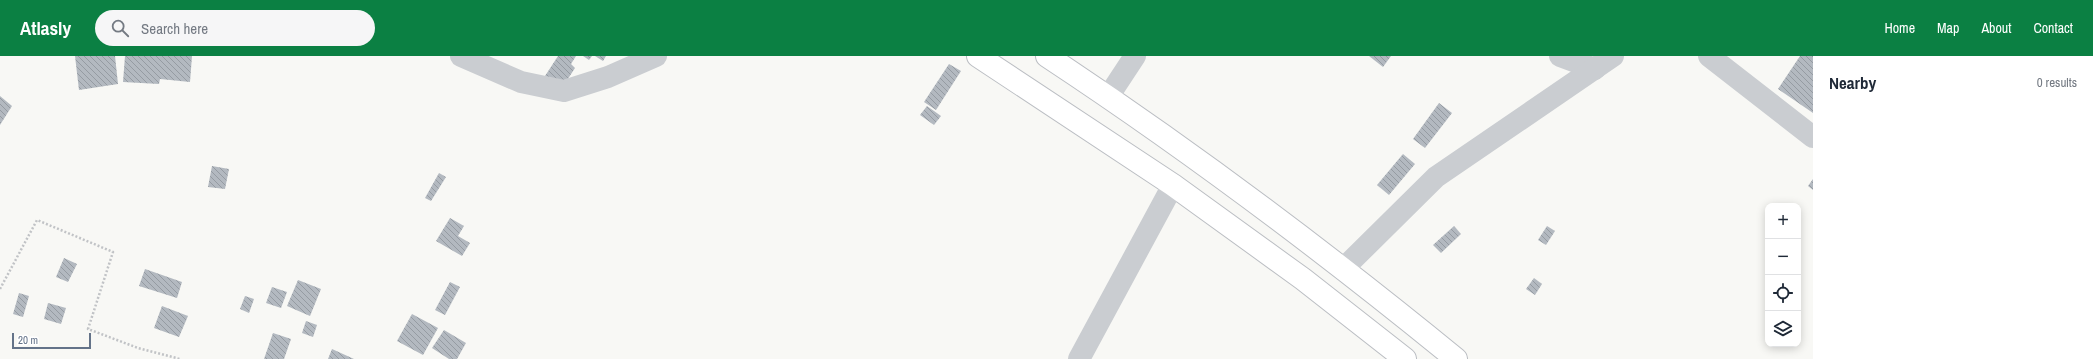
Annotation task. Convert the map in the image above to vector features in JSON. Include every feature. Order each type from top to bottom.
[{"type":"main road","points":[[978,56],[1173,185],[1303,279],[1405,359]]},
{"type":"main road","points":[[1047,56],[1151,126],[1342,269],[1456,359]]},
{"type":"street","points":[[461,56],[521,82],[564,91],[608,77],[656,56]]},
{"type":"street","points":[[1108,97],[1134,56]]},
{"type":"street","points":[[1560,56],[1595,69]]},
{"type":"street","points":[[1342,269],[1436,177],[1614,56]]},
{"type":"street","points":[[1709,56],[1813,137]]},
{"type":"street","points":[[1079,359],[1173,185]]},
{"type":"path","points":[[0,289],[37,220],[113,252],[88,330],[138,348],[180,359]]},
{"type":"building","points":[[75,56],[115,56],[118,84],[79,90]]},
{"type":"building","points":[[125,56],[192,56],[190,82],[160,79],[159,84],[123,82]]},
{"type":"building","points":[[558,56],[576,56],[571,64],[575,68],[562,88],[545,76]]},
{"type":"building","points":[[583,56],[592,56],[589,60]]},
{"type":"building","points":[[595,56],[606,56],[603,61]]},
{"type":"building","points":[[1369,56],[1391,56],[1383,67]]},
{"type":"building","points":[[1800,56],[1813,56],[1813,113],[1778,89]]},
{"type":"building","points":[[949,64],[961,71],[936,110],[924,102]]},
{"type":"building","points":[[0,96],[12,106],[0,125]]},
{"type":"building","points":[[1439,103],[1452,113],[1425,148],[1413,139]]},
{"type":"building","points":[[927,106],[941,116],[934,125],[920,115]]},
{"type":"building","points":[[1403,154],[1415,164],[1389,195],[1377,185]]},
{"type":"building","points":[[212,166],[229,169],[225,189],[208,187]]},
{"type":"building","points":[[439,173],[446,177],[431,201],[425,198]]},
{"type":"building","points":[[1813,179],[1813,190],[1808,186]]},
{"type":"building","points":[[450,218],[464,226],[458,236],[470,243],[462,256],[436,241]]},
{"type":"building","points":[[1454,226],[1461,234],[1441,253],[1433,245]]},
{"type":"building","points":[[1547,226],[1555,231],[1546,245],[1538,240]]},
{"type":"building","points":[[64,258],[77,264],[68,282],[56,277]]},
{"type":"building","points":[[145,269],[182,282],[177,298],[139,286]]},
{"type":"building","points":[[1534,278],[1542,284],[1535,295],[1526,289]]},
{"type":"building","points":[[298,280],[321,289],[310,316],[287,306]]},
{"type":"building","points":[[450,282],[460,287],[445,315],[435,310]]},
{"type":"building","points":[[272,287],[287,292],[281,308],[266,303]]},
{"type":"building","points":[[19,293],[29,296],[23,317],[13,314]]},
{"type":"building","points":[[245,296],[254,299],[249,313],[240,309]]},
{"type":"building","points":[[48,303],[66,308],[61,324],[44,319]]},
{"type":"building","points":[[162,306],[188,316],[179,337],[154,328]]},
{"type":"building","points":[[412,314],[438,328],[423,355],[397,341]]},
{"type":"building","points":[[306,321],[317,325],[313,337],[302,333]]},
{"type":"building","points":[[444,330],[466,343],[457,359],[449,359],[432,348]]},
{"type":"building","points":[[273,333],[291,339],[284,359],[264,359]]},
{"type":"building","points":[[332,349],[354,359],[328,359]]}]
